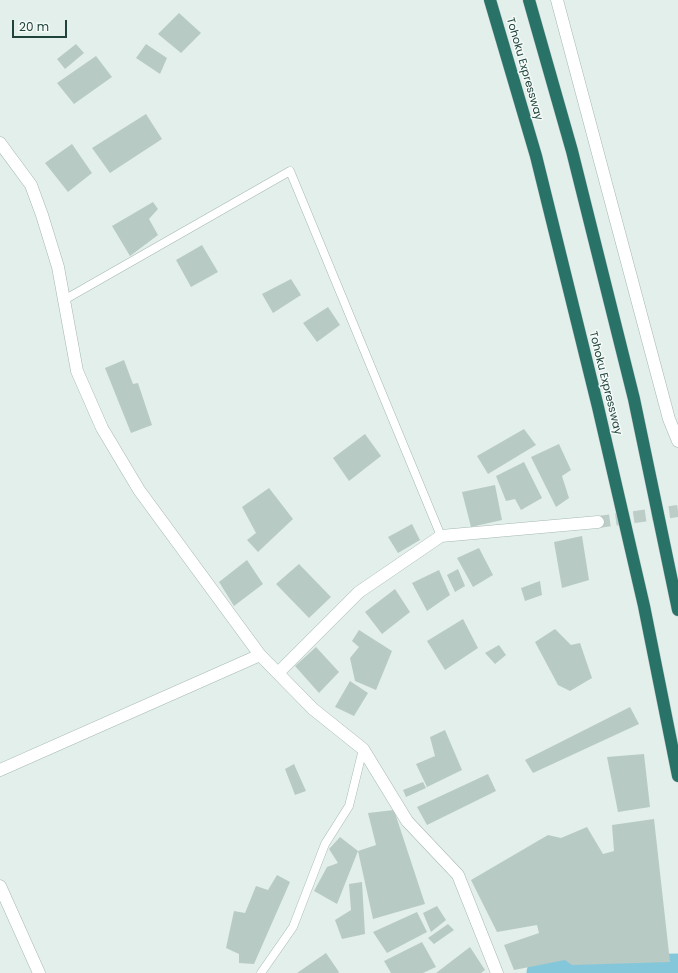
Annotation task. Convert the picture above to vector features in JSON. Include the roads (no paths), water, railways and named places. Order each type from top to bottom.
[{"type":"highway","name":"Tohoku Expressway","points":[[490,0],[536,156],[598,407],[644,606],[678,776]]},
{"type":"highway","points":[[529,0],[572,151],[634,399],[678,610]]},
{"type":"street","points":[[557,0],[669,419],[678,441]]},
{"type":"street","points":[[0,143],[30,185],[42,215],[58,267],[77,371],[102,428],[139,490],[260,655],[313,709],[363,749],[407,821],[458,875],[497,973]]},
{"type":"street","points":[[278,673],[359,592],[441,536],[598,522]]},
{"type":"street","points":[[0,770],[260,655]]},
{"type":"street","points":[[0,886],[39,973]]},
{"type":"lane","points":[[64,300],[290,170],[441,536]]},
{"type":"lane","points":[[261,973],[293,927],[325,844],[349,806],[363,749]]},
{"type":"waterway","points":[[543,973],[678,970]]},
{"type":"tunnel","points":[[598,522],[678,511]]}]
